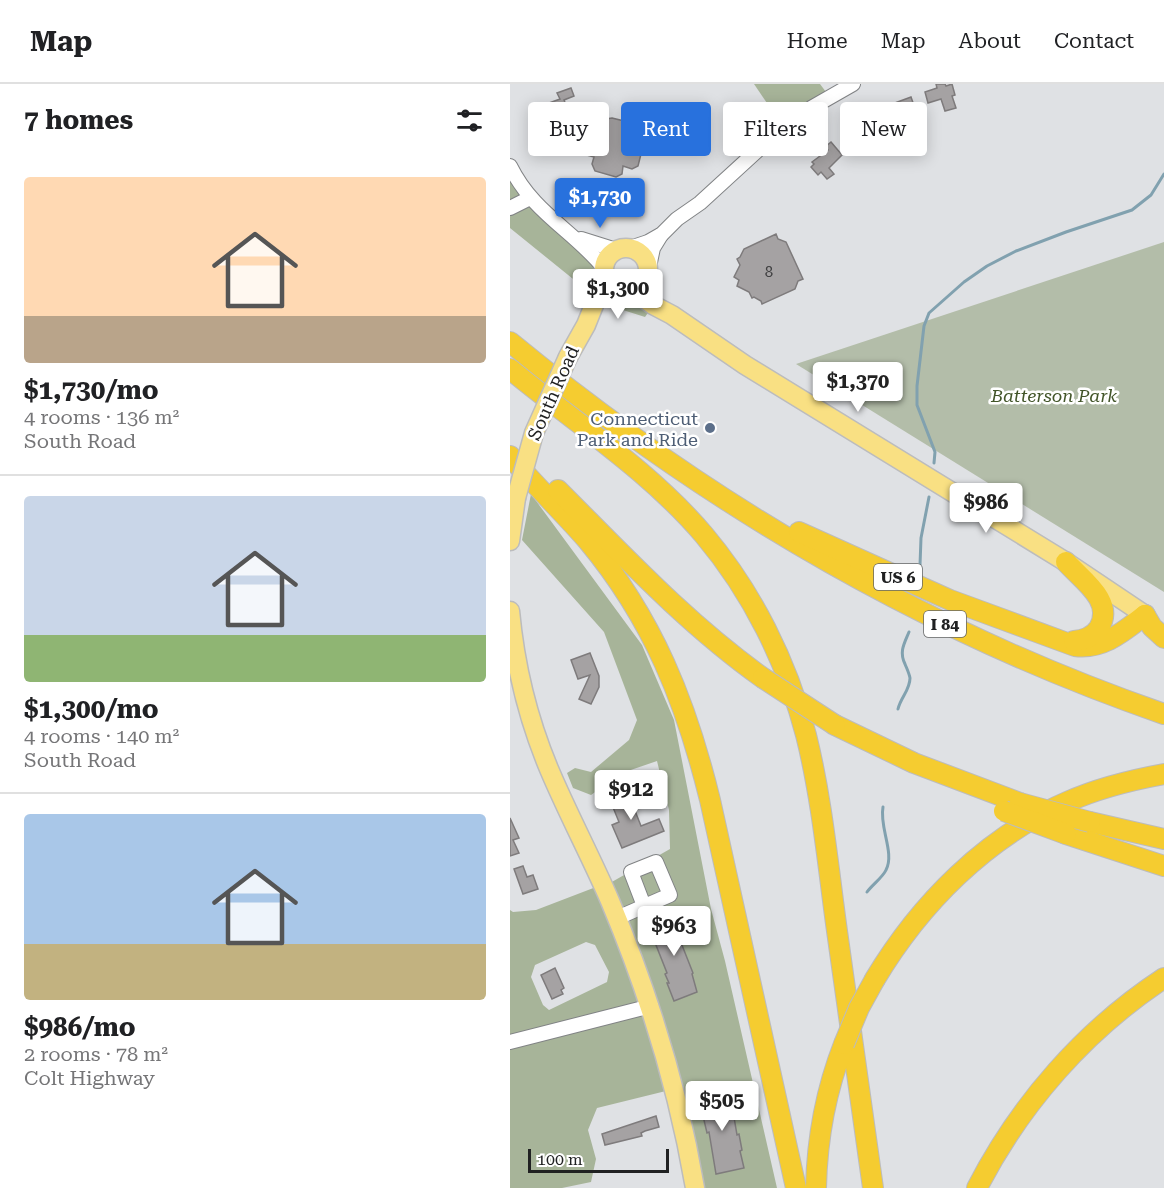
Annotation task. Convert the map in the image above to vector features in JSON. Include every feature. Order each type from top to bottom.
[{"type":"highway","name":"I 84","points":[[510,342],[621,429],[738,509],[831,565],[941,622],[1040,666],[1164,714]]},
{"type":"highway","points":[[510,369],[643,475],[695,524],[739,583],[780,660],[800,715],[815,778],[873,1188]]},
{"type":"highway","points":[[510,441],[678,609],[712,639],[763,678],[835,724],[889,752],[957,781],[1066,834],[1164,866]]},
{"type":"highway","points":[[510,456],[587,540],[619,582],[651,634],[678,691],[708,790],[796,1188]]},
{"type":"highway","name":"US 6","points":[[738,509],[773,519],[842,553],[950,600],[1079,646],[1096,646],[1113,638],[1145,615]]},
{"type":"highway","points":[[1060,641],[1079,640],[1091,636],[1100,627],[1104,612],[1100,599],[1066,562]]},
{"type":"highway","points":[[1145,615],[1164,621]]},
{"type":"highway","points":[[1145,615],[1152,627],[1164,638]]},
{"type":"highway","points":[[816,1188],[823,1114],[844,1044],[874,979],[898,942],[930,903],[959,874],[994,846],[1038,817],[1067,802],[1110,786],[1164,774]]},
{"type":"highway","points":[[1012,807],[1090,822],[1164,840]]},
{"type":"highway","points":[[977,1188],[1000,1147],[1056,1072],[1100,1027],[1164,978]]},
{"type":"main road","points":[[639,283],[612,288],[606,275],[606,261],[623,249],[642,255],[639,283],[653,305],[672,315],[754,371],[1066,562],[1145,615]]},
{"type":"main road","name":"South Road","points":[[510,542],[516,498],[534,433],[568,357],[589,318],[606,275]]},
{"type":"main road","name":"South Road","points":[[589,318],[639,283]]},
{"type":"main road","points":[[510,611],[511,631],[523,689],[540,745],[617,918],[651,1006],[672,1079],[695,1188]]},
{"type":"street","points":[[639,283],[653,248],[662,234],[677,219],[700,203],[783,127],[820,102],[853,84]]},
{"type":"street","points":[[510,166],[530,198],[549,217],[576,238],[606,275]]},
{"type":"street","points":[[510,208],[530,198]]},
{"type":"street","points":[[576,238],[623,249],[648,242],[662,234]]},
{"type":"street","points":[[617,918],[644,906]]},
{"type":"street","points":[[510,1042],[651,1006]]},
{"type":"green space","points":[[754,84],[820,84],[829,96],[820,102],[766,102]]},
{"type":"green space","points":[[510,165],[519,183],[596,256],[672,315],[652,307],[645,317],[604,304],[510,228]]},
{"type":"green space","name":"Batterson Park","points":[[1164,242],[1164,592],[796,364]]},
{"type":"green space","points":[[531,494],[642,645],[674,720],[711,909],[777,1188],[703,1188],[610,883],[670,849],[669,810],[657,761],[622,773],[591,795],[573,788],[567,773],[575,768],[591,772],[629,740],[637,720],[604,632],[522,540]]},
{"type":"green space","points":[[596,887],[674,1089],[597,1108],[588,1130],[596,1159],[591,1182],[562,1188],[510,1188],[510,910],[513,912],[536,910]],"holes":[[[586,942],[595,945],[609,972],[607,982],[549,1010],[543,1005],[531,977],[535,965]]]},
{"type":"building","points":[[936,84],[946,86],[952,84],[955,95],[952,96],[956,108],[945,111],[941,99],[928,103],[925,92],[937,88]]},
{"type":"building","points":[[571,88],[574,96],[564,100],[565,102],[552,102],[560,99],[557,93]]},
{"type":"building","points":[[911,97],[913,102],[898,102]]},
{"type":"building","points":[[609,118],[621,120],[621,156],[640,156],[638,166],[632,169],[623,166],[622,174],[616,177],[595,171],[592,164],[594,157],[590,156],[609,156]]},
{"type":"building","points":[[831,142],[841,156],[829,168],[834,174],[827,179],[821,172],[818,175],[811,167],[814,164],[812,162],[820,156],[828,156],[828,144]]},
{"type":"building","points":[[776,234],[778,239],[786,242],[803,279],[798,281],[795,289],[762,304],[761,301],[752,298],[749,292],[737,286],[739,280],[734,277],[740,265],[737,259],[744,249]]},
{"type":"building","points":[[590,653],[599,676],[599,687],[591,704],[579,699],[590,675],[578,679],[571,660]]},
{"type":"building","points":[[626,788],[641,826],[659,819],[664,831],[622,848],[612,825],[619,822],[608,795]]},
{"type":"building","points":[[510,818],[519,838],[513,840],[519,853],[510,856]]},
{"type":"building","points":[[523,866],[527,877],[533,875],[538,889],[523,894],[514,869]]},
{"type":"building","points":[[673,913],[680,929],[678,930],[682,939],[680,940],[693,973],[697,992],[674,1001],[667,983],[669,983],[665,974],[667,973],[654,940],[656,939],[651,922]]},
{"type":"building","points":[[555,968],[564,988],[561,990],[563,994],[552,999],[541,975]]},
{"type":"building","points":[[719,1091],[720,1096],[730,1094],[744,1168],[716,1174],[709,1132],[707,1133],[703,1116],[705,1115],[701,1095]]},
{"type":"building","points":[[656,1116],[659,1127],[641,1133],[642,1136],[605,1145],[602,1134]]},
{"type":"waterway","points":[[934,463],[935,452],[917,405],[924,326],[929,313],[964,282],[987,266],[1016,251],[1132,210],[1151,195],[1164,174]]},
{"type":"waterway","points":[[920,565],[921,538],[929,497]]},
{"type":"waterway","points":[[898,709],[910,682],[902,652],[909,632]]},
{"type":"waterway","points":[[867,892],[885,873],[888,863],[883,807]]},
{"type":"place","name":"Connecticut Park and Ride","points":[[710,428]]}]
